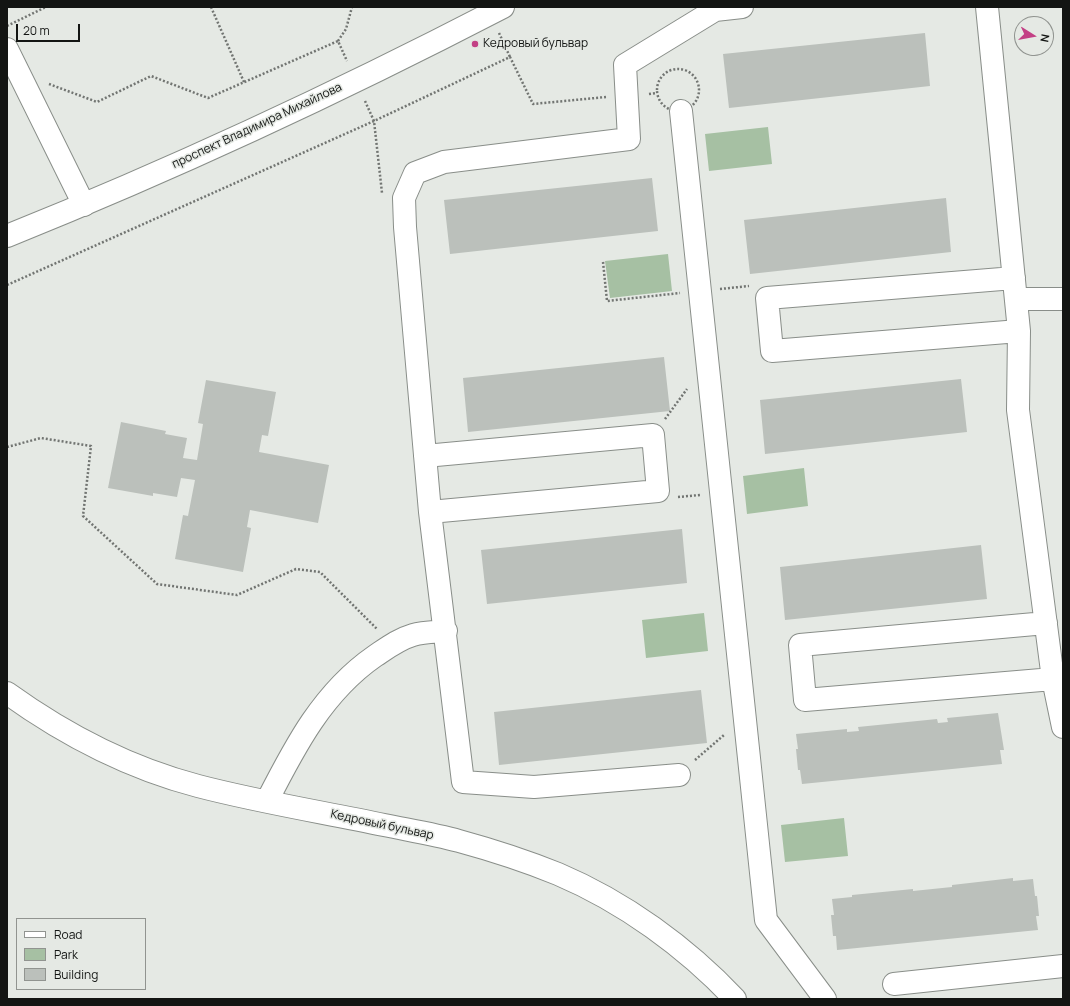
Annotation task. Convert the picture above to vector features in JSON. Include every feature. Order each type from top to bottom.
[{"type":"street","name":"проспект Владимира Михайлова","points":[[7,236],[84,205],[224,143],[356,81],[503,7]]},
{"type":"street","points":[[679,775],[534,787],[463,782],[446,631],[430,512],[405,228],[404,198],[415,173],[444,162],[629,139],[625,65],[715,10],[742,7]]},
{"type":"street","points":[[987,7],[1019,331],[1018,410],[1046,623],[1056,651],[1053,679],[1063,726]]},
{"type":"street","points":[[7,48],[84,205]]},
{"type":"street","points":[[681,111],[766,920],[825,999]]},
{"type":"street","points":[[1014,278],[767,298],[772,351],[1019,331]]},
{"type":"street","points":[[1016,299],[1063,299]]},
{"type":"street","points":[[425,456],[653,435],[658,491],[430,512]]},
{"type":"street","points":[[1046,623],[800,644],[805,700],[1053,679]]},
{"type":"street","points":[[267,801],[294,749],[311,721],[337,688],[361,666],[392,644],[412,635],[446,631]]},
{"type":"street","name":"Кедровый бульвар","points":[[7,692],[39,716],[93,746],[151,770],[197,786],[457,840],[558,874],[610,901],[650,926],[683,950],[735,999]]},
{"type":"street","points":[[894,984],[1063,966]]},
{"type":"path","points":[[7,26],[46,7]]},
{"type":"path","points":[[212,7],[244,82]]},
{"type":"path","points":[[42,81],[97,102],[151,76],[208,98],[338,41],[346,29],[352,7]]},
{"type":"path","points":[[499,34],[533,104],[656,93]]},
{"type":"path","points":[[338,41],[374,122],[382,198]]},
{"type":"path","points":[[7,285],[374,122],[510,57]]},
{"type":"path","points":[[653,435],[707,363]]},
{"type":"path","points":[[7,447],[41,438],[91,446],[83,516],[157,584],[237,595],[296,569],[320,572],[392,644]]},
{"type":"path","points":[[658,491],[674,497],[721,493]]},
{"type":"path","points":[[679,775],[744,717]]},
{"type":"green space","points":[[768,127],[772,164],[709,171],[705,134]]},
{"type":"green space","points":[[668,254],[672,291],[610,298],[605,261]]},
{"type":"green space","points":[[804,468],[808,506],[747,514],[743,476]]},
{"type":"green space","points":[[704,613],[708,651],[646,658],[642,620]]},
{"type":"green space","points":[[844,818],[848,856],[785,862],[781,825]]},
{"type":"building","points":[[925,33],[930,86],[729,108],[723,54]]},
{"type":"building","points":[[652,178],[658,231],[450,254],[444,200]]},
{"type":"building","points":[[946,198],[951,252],[750,274],[744,220]]},
{"type":"building","points":[[664,357],[670,411],[468,432],[463,378]]},
{"type":"building","points":[[961,379],[967,432],[765,454],[760,400]]},
{"type":"building","points":[[206,380],[276,392],[268,436],[262,435],[259,452],[329,465],[318,523],[250,510],[247,527],[251,528],[243,572],[175,559],[183,515],[188,516],[195,480],[181,478],[177,497],[153,493],[153,496],[108,488],[121,422],[166,431],[165,434],[187,438],[183,458],[197,460],[203,424],[198,423]]},
{"type":"building","points":[[682,529],[687,583],[487,604],[481,550]]},
{"type":"building","points":[[981,545],[987,599],[785,620],[780,567]]},
{"type":"building","points":[[701,690],[707,743],[499,765],[494,712]]},
{"type":"building","points":[[998,713],[1004,750],[1000,750],[1002,764],[802,784],[800,770],[798,770],[796,734],[847,729],[847,732],[859,731],[858,727],[937,719],[938,723],[948,722],[947,718]]},
{"type":"building","points":[[1013,878],[1013,881],[1033,879],[1035,896],[1037,896],[1039,916],[1036,916],[1038,930],[837,950],[836,936],[833,936],[831,915],[834,915],[832,899],[852,897],[852,895],[952,887],[952,885]]},
{"type":"place","name":"Кедровый бульвар","points":[[475,44]]}]
